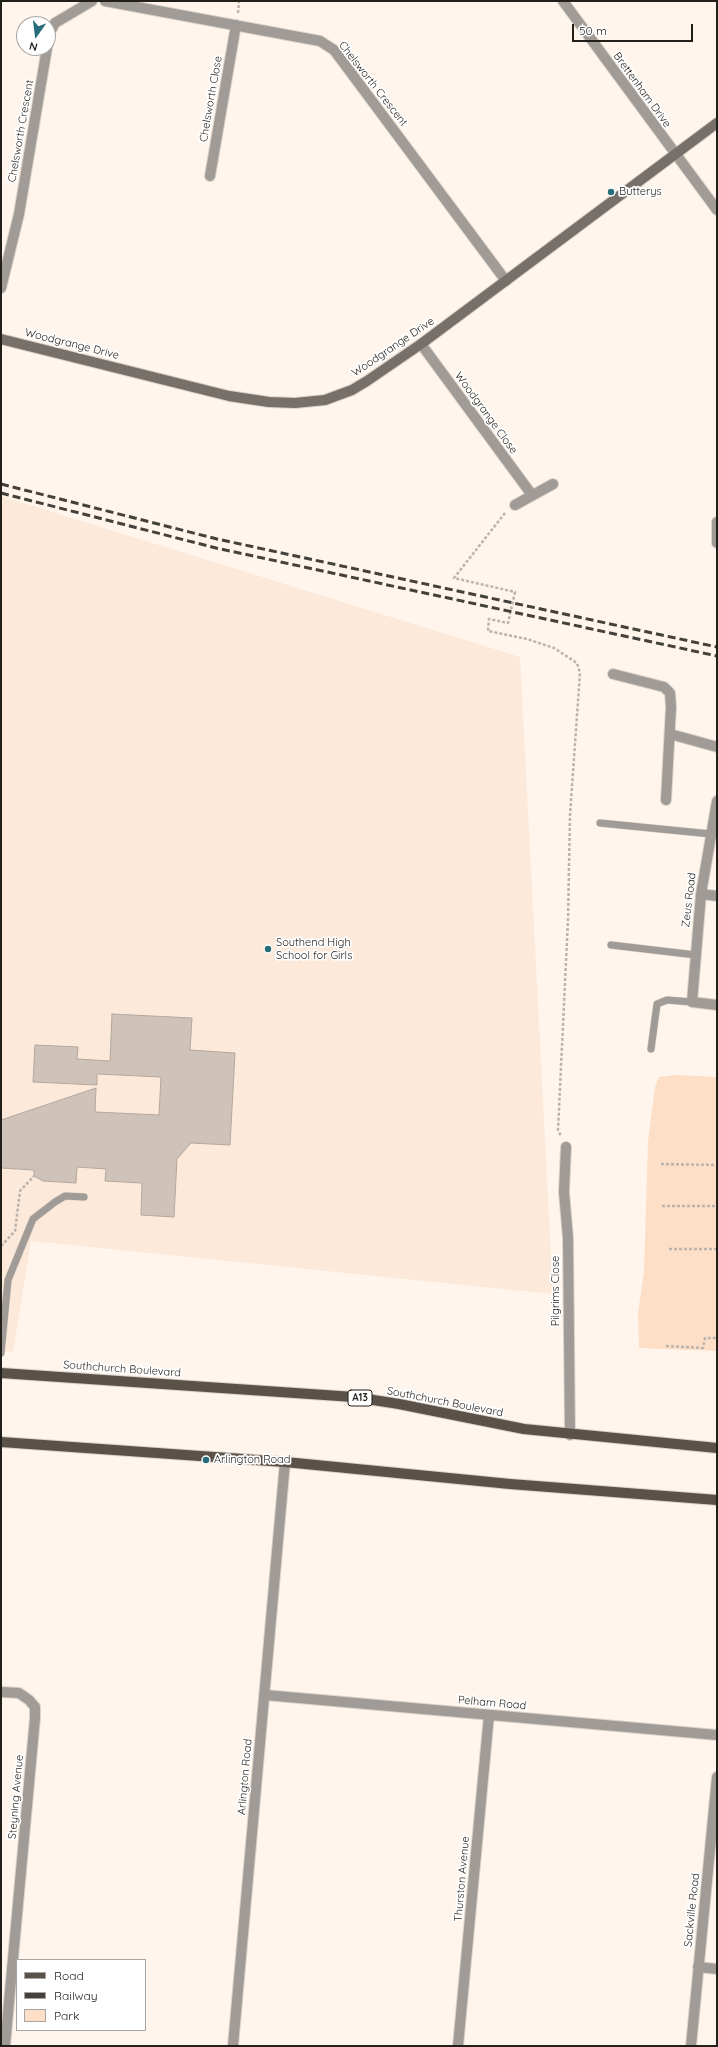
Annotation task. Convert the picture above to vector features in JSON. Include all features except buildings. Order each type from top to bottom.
[{"type":"main road","name":"Southchurch Boulevard","points":[[1,1373],[354,1398],[399,1404],[524,1429],[570,1435],[717,1448]]},
{"type":"main road","points":[[1,1442],[285,1462],[510,1484],[717,1500]]},
{"type":"street","points":[[56,22],[92,1]]},
{"type":"street","name":"Chelsworth Crescent","points":[[105,1],[320,41],[334,50],[506,281]]},
{"type":"street","name":"Brettenham Drive","points":[[563,1],[674,154]]},
{"type":"street","name":"Chelsworth Close","points":[[210,176],[236,25]]},
{"type":"street","name":"Chelsworth Crescent","points":[[1,288],[19,214],[46,56]]},
{"type":"street","name":"Woodgrange Drive","points":[[1,339],[229,396],[269,402],[295,403],[325,400],[352,390],[368,381],[421,344],[717,123]]},
{"type":"street","points":[[674,154],[717,210]]},
{"type":"street","name":"Woodgrange Close","points":[[421,344],[532,495]]},
{"type":"street","points":[[515,505],[553,484]]},
{"type":"street","points":[[717,522],[717,543]]},
{"type":"street","points":[[613,674],[664,687],[670,693],[670,734],[666,800]]},
{"type":"street","points":[[670,734],[717,747]]},
{"type":"street","name":"Zeus Road","points":[[692,1002],[701,894],[717,801]]},
{"type":"street","points":[[701,894],[717,896]]},
{"type":"street","points":[[692,1002],[717,1005]]},
{"type":"street","name":"Pilgrims Close","points":[[566,1147],[564,1192],[568,1238],[570,1435]]},
{"type":"street","name":"Arlington Road","points":[[233,2046],[285,1462]]},
{"type":"street","name":"Steyning Avenue","points":[[1,1692],[19,1693],[29,1700],[35,1707],[6,2046]]},
{"type":"street","name":"Pelham Road","points":[[265,1696],[717,1735]]},
{"type":"street","name":"Thurston Avenue","points":[[458,2046],[489,1715]]},
{"type":"street","name":"Sackville Road","points":[[691,2046],[717,1777]]},
{"type":"street","points":[[698,1967],[717,1969]]},
{"type":"lane","points":[[600,823],[711,834]]},
{"type":"lane","points":[[611,945],[696,955]]},
{"type":"lane","points":[[651,1049],[657,1004],[667,1000],[692,1002]]},
{"type":"lane","points":[[1,1352],[8,1280],[34,1218],[65,1196],[84,1196]]},
{"type":"path","points":[[515,505],[510,507],[454,578],[516,592],[508,623],[489,619],[488,631],[527,639],[554,648],[577,663],[580,673],[570,815],[568,920],[558,1130],[566,1147]]},
{"type":"path","points":[[661,1164],[717,1165]]},
{"type":"path","points":[[1,1246],[15,1231],[20,1191],[34,1176]]},
{"type":"path","points":[[662,1206],[717,1206]]},
{"type":"path","points":[[669,1249],[717,1249]]},
{"type":"path","points":[[666,1346],[703,1348],[705,1338],[717,1338]]},
{"type":"shaded area","name":"Southend High School for Girls","points":[[1,496],[520,657],[553,1294],[31,1241],[13,1352],[1,1351]]},
{"type":"green space","points":[[677,1075],[717,1077],[717,1351],[639,1348],[638,1313],[644,1272],[648,1141],[655,1087],[659,1077]]},
{"type":"railway","points":[[1,484],[217,539],[717,647]]},
{"type":"railway","points":[[1,493],[216,548],[717,656]]},
{"type":"place","name":"Butterys","points":[[611,192]]},
{"type":"place","name":"Southend High School for Girls","points":[[268,949]]},
{"type":"place","name":"Arlington Road","points":[[206,1460]]}]
